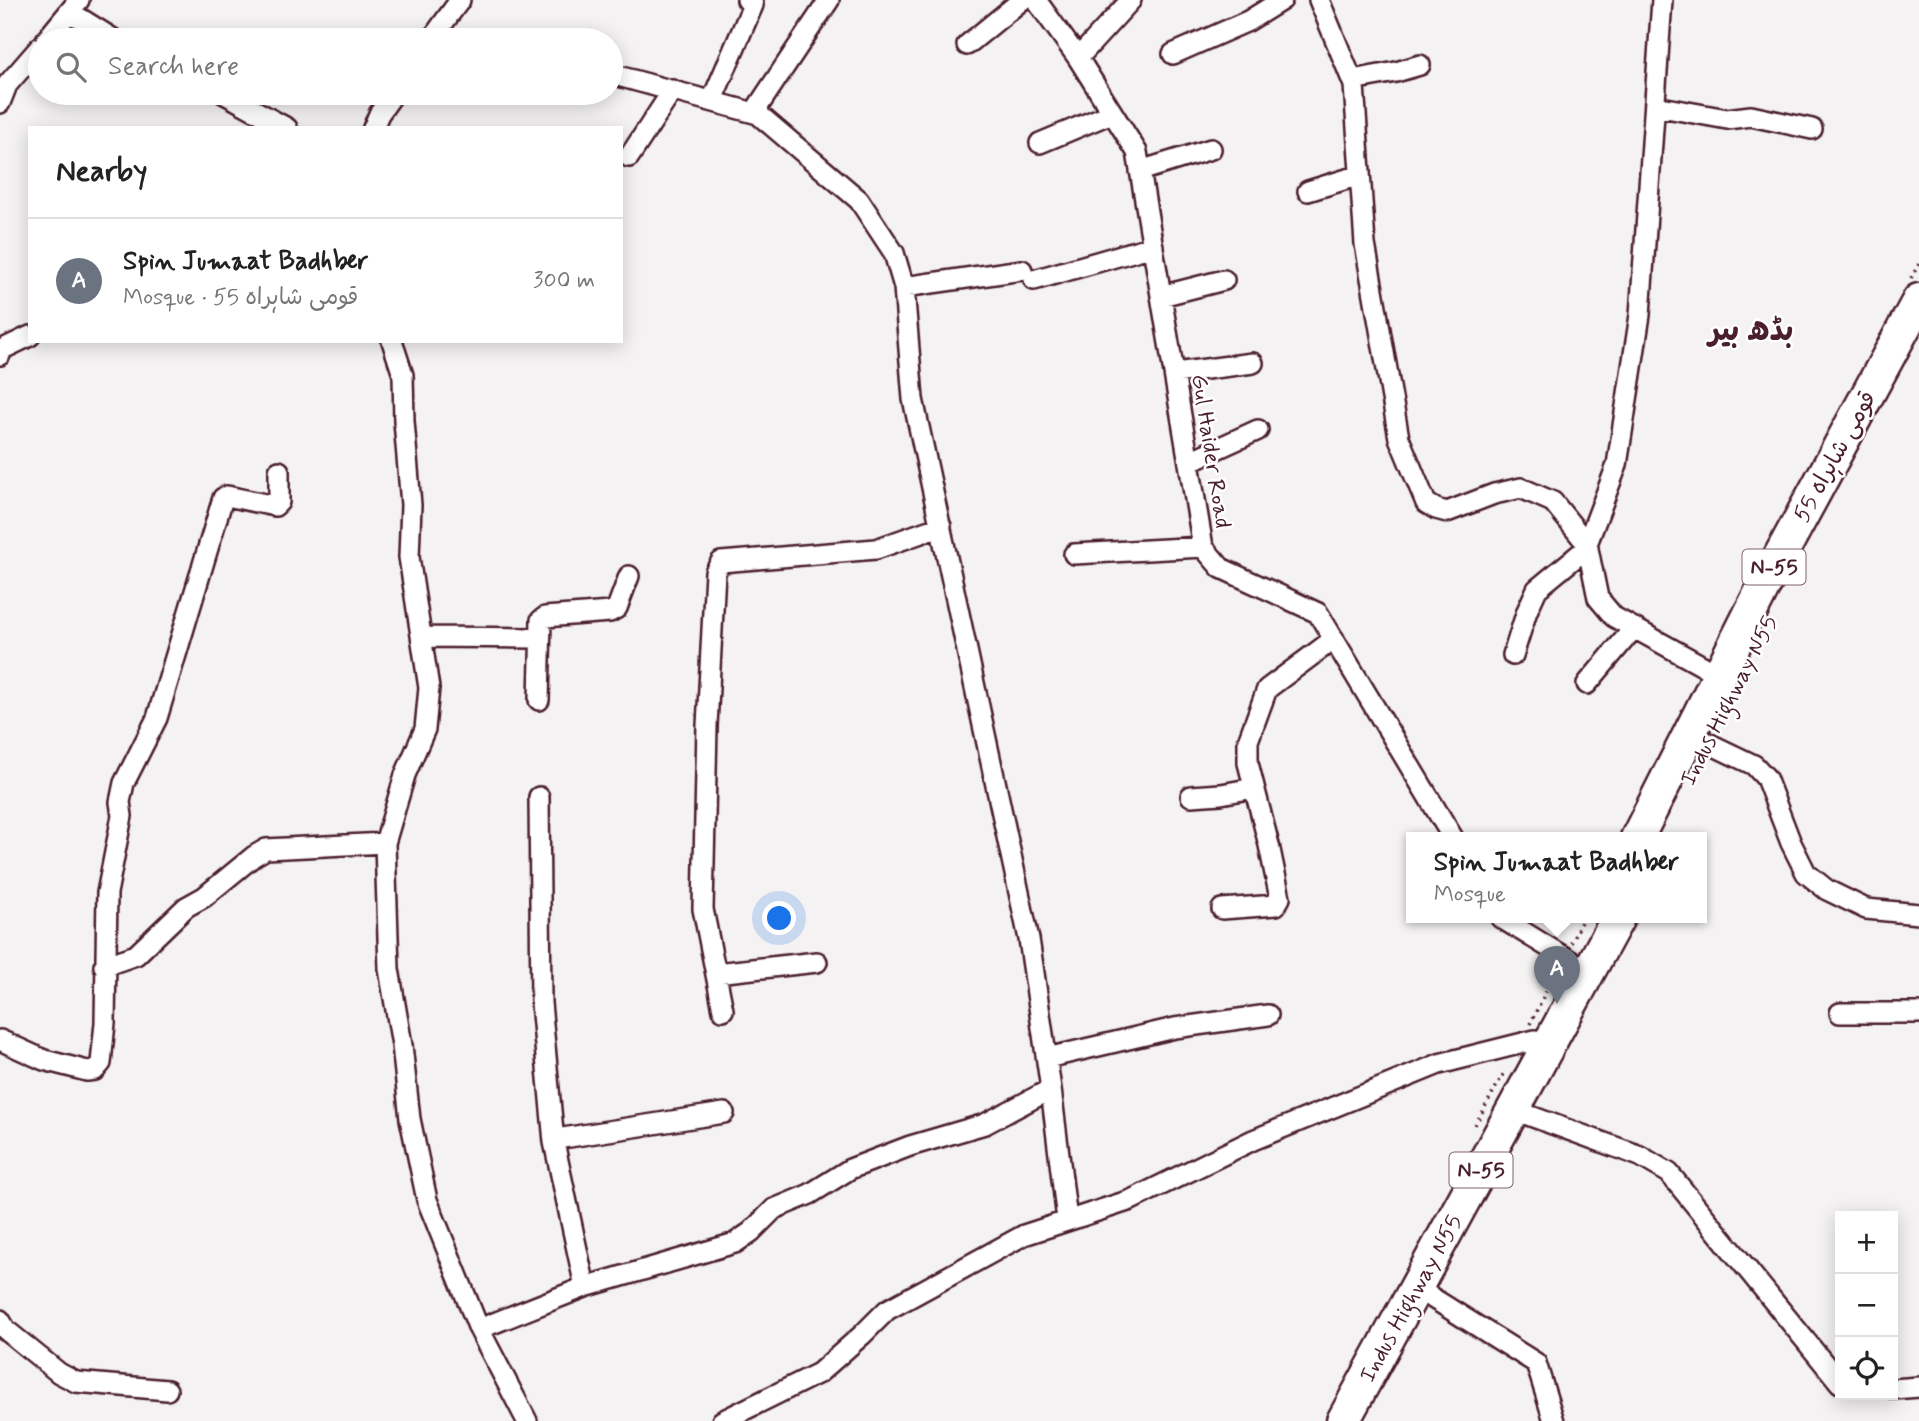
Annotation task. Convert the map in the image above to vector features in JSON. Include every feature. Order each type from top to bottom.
[{"type":"highway","name":"قومی شاہراہ 55","points":[[1640,832],[1767,580],[1919,300]]},
{"type":"highway","name":"Indus Highway N55","points":[[1662,832],[1706,742],[1919,341]]},
{"type":"highway","name":"N-55","points":[[1325,1421],[1535,1040],[1594,923]]},
{"type":"highway","name":"Indus Highway N55","points":[[1343,1421],[1615,923]]},
{"type":"street","points":[[440,28],[460,0]]},
{"type":"street","points":[[712,100],[753,5],[747,0]]},
{"type":"street","points":[[758,114],[759,105],[829,0]]},
{"type":"street","points":[[967,46],[1022,0]]},
{"type":"street","name":"Gul Haider Road","points":[[1036,0],[1078,58],[1137,152],[1203,547],[1222,568],[1318,613],[1449,832]]},
{"type":"street","points":[[1078,58],[1131,0]]},
{"type":"street","points":[[1173,54],[1248,21],[1282,0]]},
{"type":"street","points":[[1319,0],[1352,80],[1365,244],[1399,438],[1426,503],[1447,512],[1494,494],[1521,488],[1553,502],[1587,546],[1598,598],[1614,617],[1719,675]]},
{"type":"street","points":[[1513,655],[1537,589],[1587,546],[1616,465],[1640,315],[1662,0]]},
{"type":"street","points":[[56,28],[75,6],[101,28]]},
{"type":"street","points":[[0,103],[7,85],[28,61]]},
{"type":"street","points":[[1352,80],[1420,65]]},
{"type":"street","points":[[623,77],[758,114],[859,200],[894,253],[904,287],[913,399],[1029,939],[1067,1220]]},
{"type":"street","points":[[629,157],[673,90]]},
{"type":"street","points":[[245,105],[283,126]]},
{"type":"street","points":[[374,126],[385,105]]},
{"type":"street","points":[[1654,106],[1727,119],[1751,116],[1812,129]]},
{"type":"street","points":[[1040,143],[1112,113]]},
{"type":"street","points":[[1140,171],[1212,149]]},
{"type":"street","points":[[1308,191],[1360,175]]},
{"type":"street","points":[[904,287],[1028,275],[1153,246]]},
{"type":"street","points":[[1161,296],[1224,280]]},
{"type":"street","points":[[0,355],[3,349],[28,337]]},
{"type":"street","points":[[393,343],[403,375],[411,505],[409,557],[429,688],[425,729],[405,775],[385,844],[389,969],[402,1045],[410,1119],[427,1200],[479,1329],[527,1421]]},
{"type":"street","points":[[1175,373],[1253,363]]},
{"type":"street","points":[[1190,461],[1258,430]]},
{"type":"street","points":[[0,1040],[44,1060],[87,1071],[95,1070],[101,1063],[105,1023],[107,892],[122,816],[120,802],[124,783],[158,718],[223,498],[227,496],[275,506],[279,502],[279,471]]},
{"type":"street","points":[[723,1010],[703,909],[707,726],[716,572],[721,562],[876,550],[940,526]]},
{"type":"street","points":[[1074,554],[1203,547]]},
{"type":"street","points":[[539,700],[541,620],[545,617],[610,612],[617,608],[629,576]]},
{"type":"street","points":[[1587,684],[1634,628]]},
{"type":"street","points":[[422,637],[540,638]]},
{"type":"street","points":[[1222,909],[1276,905],[1280,898],[1248,764],[1248,741],[1267,689],[1334,639]]},
{"type":"street","points":[[1706,742],[1754,765],[1766,778],[1791,844],[1806,873],[1827,890],[1866,909],[1919,914]]},
{"type":"street","points":[[1191,796],[1254,788]]},
{"type":"street","points":[[539,797],[541,1003],[554,1142],[585,1287]]},
{"type":"street","points":[[104,966],[136,955],[186,907],[204,897],[266,849],[385,844]]},
{"type":"street","points":[[1509,923],[1574,964]]},
{"type":"street","points":[[716,973],[817,962]]},
{"type":"street","points":[[1840,1013],[1919,1013]]},
{"type":"street","points":[[1047,1058],[1175,1028],[1268,1015]]},
{"type":"street","points":[[722,1421],[819,1373],[887,1310],[1024,1235],[1131,1200],[1253,1140],[1438,1064],[1535,1040]]},
{"type":"street","points":[[479,1329],[585,1287],[735,1243],[751,1232],[774,1209],[810,1194],[850,1170],[910,1146],[985,1124],[1051,1089]]},
{"type":"street","points":[[1514,1110],[1640,1156],[1669,1173],[1835,1377]]},
{"type":"street","points":[[554,1142],[563,1138],[724,1114]]},
{"type":"street","points":[[1415,1287],[1536,1363],[1554,1421]]},
{"type":"street","points":[[0,1320],[16,1339],[59,1373],[76,1382],[167,1390]]},
{"type":"street","points":[[1898,1389],[1919,1387]]},
{"type":"place","name":"Spin Jumaat Badhber","points":[[1557,1004]]},
{"type":"district","name":"بڈھ بیر","points":[[1751,330]]}]
